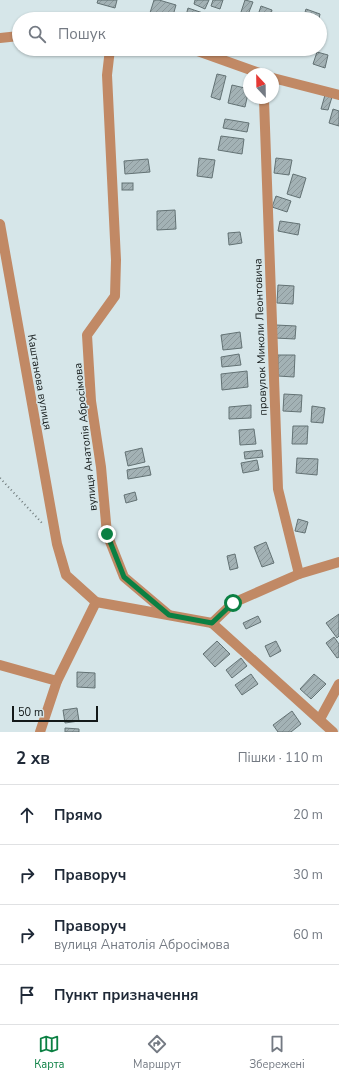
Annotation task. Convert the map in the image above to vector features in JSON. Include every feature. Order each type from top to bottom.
[{"type":"street","points":[[0,38],[12,37]]},
{"type":"street","name":"вулиця Анатолія Абросімова","points":[[109,56],[107,75],[116,260],[115,296],[88,335],[91,401],[101,467],[107,534],[124,577],[169,615]]},
{"type":"street","points":[[212,56],[245,68]]},
{"type":"street","points":[[279,81],[339,95]]},
{"type":"street","name":"провулок Миколи Леонтовича","points":[[264,104],[278,489],[299,574]]},
{"type":"street","name":"Каштанова вулиця","points":[[0,224],[58,544],[66,575],[96,602]]},
{"type":"street","points":[[212,623],[233,603],[299,574],[339,562]]},
{"type":"street","points":[[40,732],[57,681],[96,602],[212,623],[333,732]]},
{"type":"street","points":[[0,665],[57,681]]},
{"type":"street","points":[[320,719],[339,684]]},
{"type":"path","points":[[0,478],[45,527]]},
{"type":"building","points":[[98,0],[117,0],[115,8],[97,3]]},
{"type":"building","points":[[154,0],[176,5],[174,12],[150,12]]},
{"type":"building","points":[[195,0],[209,0],[205,9],[194,4]]},
{"type":"building","points":[[213,0],[223,0],[220,9],[211,6]]},
{"type":"building","points":[[245,0],[253,2],[249,12],[241,12]]},
{"type":"building","points":[[261,6],[272,10],[272,12],[259,12]]},
{"type":"building","points":[[188,8],[200,12],[187,12]]},
{"type":"building","points":[[306,9],[314,12],[305,12]]},
{"type":"building","points":[[328,55],[325,68],[313,64],[316,56]]},
{"type":"building","points":[[217,74],[226,76],[220,100],[211,97]]},
{"type":"building","points":[[232,85],[243,88],[243,104],[246,104],[245,107],[228,103]]},
{"type":"building","points":[[325,95],[332,97],[328,110],[321,109]]},
{"type":"building","points":[[333,109],[339,111],[339,126],[329,123]]},
{"type":"building","points":[[225,119],[249,123],[247,132],[223,128]]},
{"type":"building","points":[[221,136],[244,139],[242,154],[218,150]]},
{"type":"building","points":[[199,158],[215,160],[212,178],[197,176]]},
{"type":"building","points":[[276,158],[292,160],[289,175],[274,173]]},
{"type":"building","points":[[148,159],[150,172],[125,174],[124,161]]},
{"type":"building","points":[[293,174],[306,178],[300,198],[287,194]]},
{"type":"building","points":[[122,183],[133,183],[133,190],[122,190]]},
{"type":"building","points":[[276,196],[291,201],[287,212],[272,207]]},
{"type":"building","points":[[175,210],[176,229],[157,230],[157,211]]},
{"type":"building","points":[[280,221],[300,224],[298,235],[278,231]]},
{"type":"building","points":[[240,232],[242,243],[229,245],[228,233]]},
{"type":"building","points":[[278,285],[294,286],[293,304],[277,303]]},
{"type":"building","points":[[276,325],[296,326],[295,339],[275,338]]},
{"type":"building","points":[[240,332],[242,348],[223,350],[221,335]]},
{"type":"building","points":[[239,354],[241,365],[222,367],[221,357]]},
{"type":"building","points":[[278,355],[295,355],[294,377],[278,376]]},
{"type":"building","points":[[247,371],[248,387],[222,390],[221,374]]},
{"type":"building","points":[[284,394],[302,395],[301,412],[283,411]]},
{"type":"building","points":[[251,405],[251,418],[229,419],[229,407]]},
{"type":"building","points":[[312,406],[325,408],[323,423],[311,422]]},
{"type":"building","points":[[293,426],[308,426],[307,444],[292,444]]},
{"type":"building","points":[[254,429],[256,444],[240,445],[239,430]]},
{"type":"building","points":[[142,448],[145,462],[128,466],[125,452]]},
{"type":"building","points":[[262,450],[263,457],[245,459],[244,452]]},
{"type":"building","points":[[297,458],[318,459],[317,475],[296,473]]},
{"type":"building","points":[[257,460],[259,470],[243,473],[241,463]]},
{"type":"building","points":[[149,466],[151,475],[128,479],[127,470]]},
{"type":"building","points":[[135,492],[137,500],[126,503],[124,495]]},
{"type":"building","points":[[298,519],[308,522],[305,533],[295,531]]},
{"type":"building","points":[[266,542],[274,563],[262,567],[254,547]]},
{"type":"building","points":[[235,554],[238,568],[230,570],[227,556]]},
{"type":"building","points":[[339,614],[339,636],[337,638],[326,623]]},
{"type":"building","points":[[258,616],[261,622],[246,629],[243,623]]},
{"type":"building","points":[[334,637],[339,644],[339,657],[337,658],[326,643]]},
{"type":"building","points":[[217,641],[230,654],[215,667],[203,654]]},
{"type":"building","points":[[276,641],[281,651],[270,657],[265,646]]},
{"type":"building","points":[[241,658],[247,666],[232,678],[226,670]]},
{"type":"building","points":[[77,672],[95,673],[95,688],[77,687]]},
{"type":"building","points":[[251,674],[258,684],[242,695],[235,685]]},
{"type":"building","points":[[314,674],[326,684],[311,699],[300,689]]},
{"type":"building","points":[[77,708],[79,721],[65,723],[63,710]]},
{"type":"building","points":[[292,711],[301,724],[291,732],[278,732],[273,725]]},
{"type":"building","points":[[65,728],[79,729],[79,732],[65,732]]},
{"type":"route","points":[[107,534],[124,577],[169,615],[212,623],[233,603]]}]
